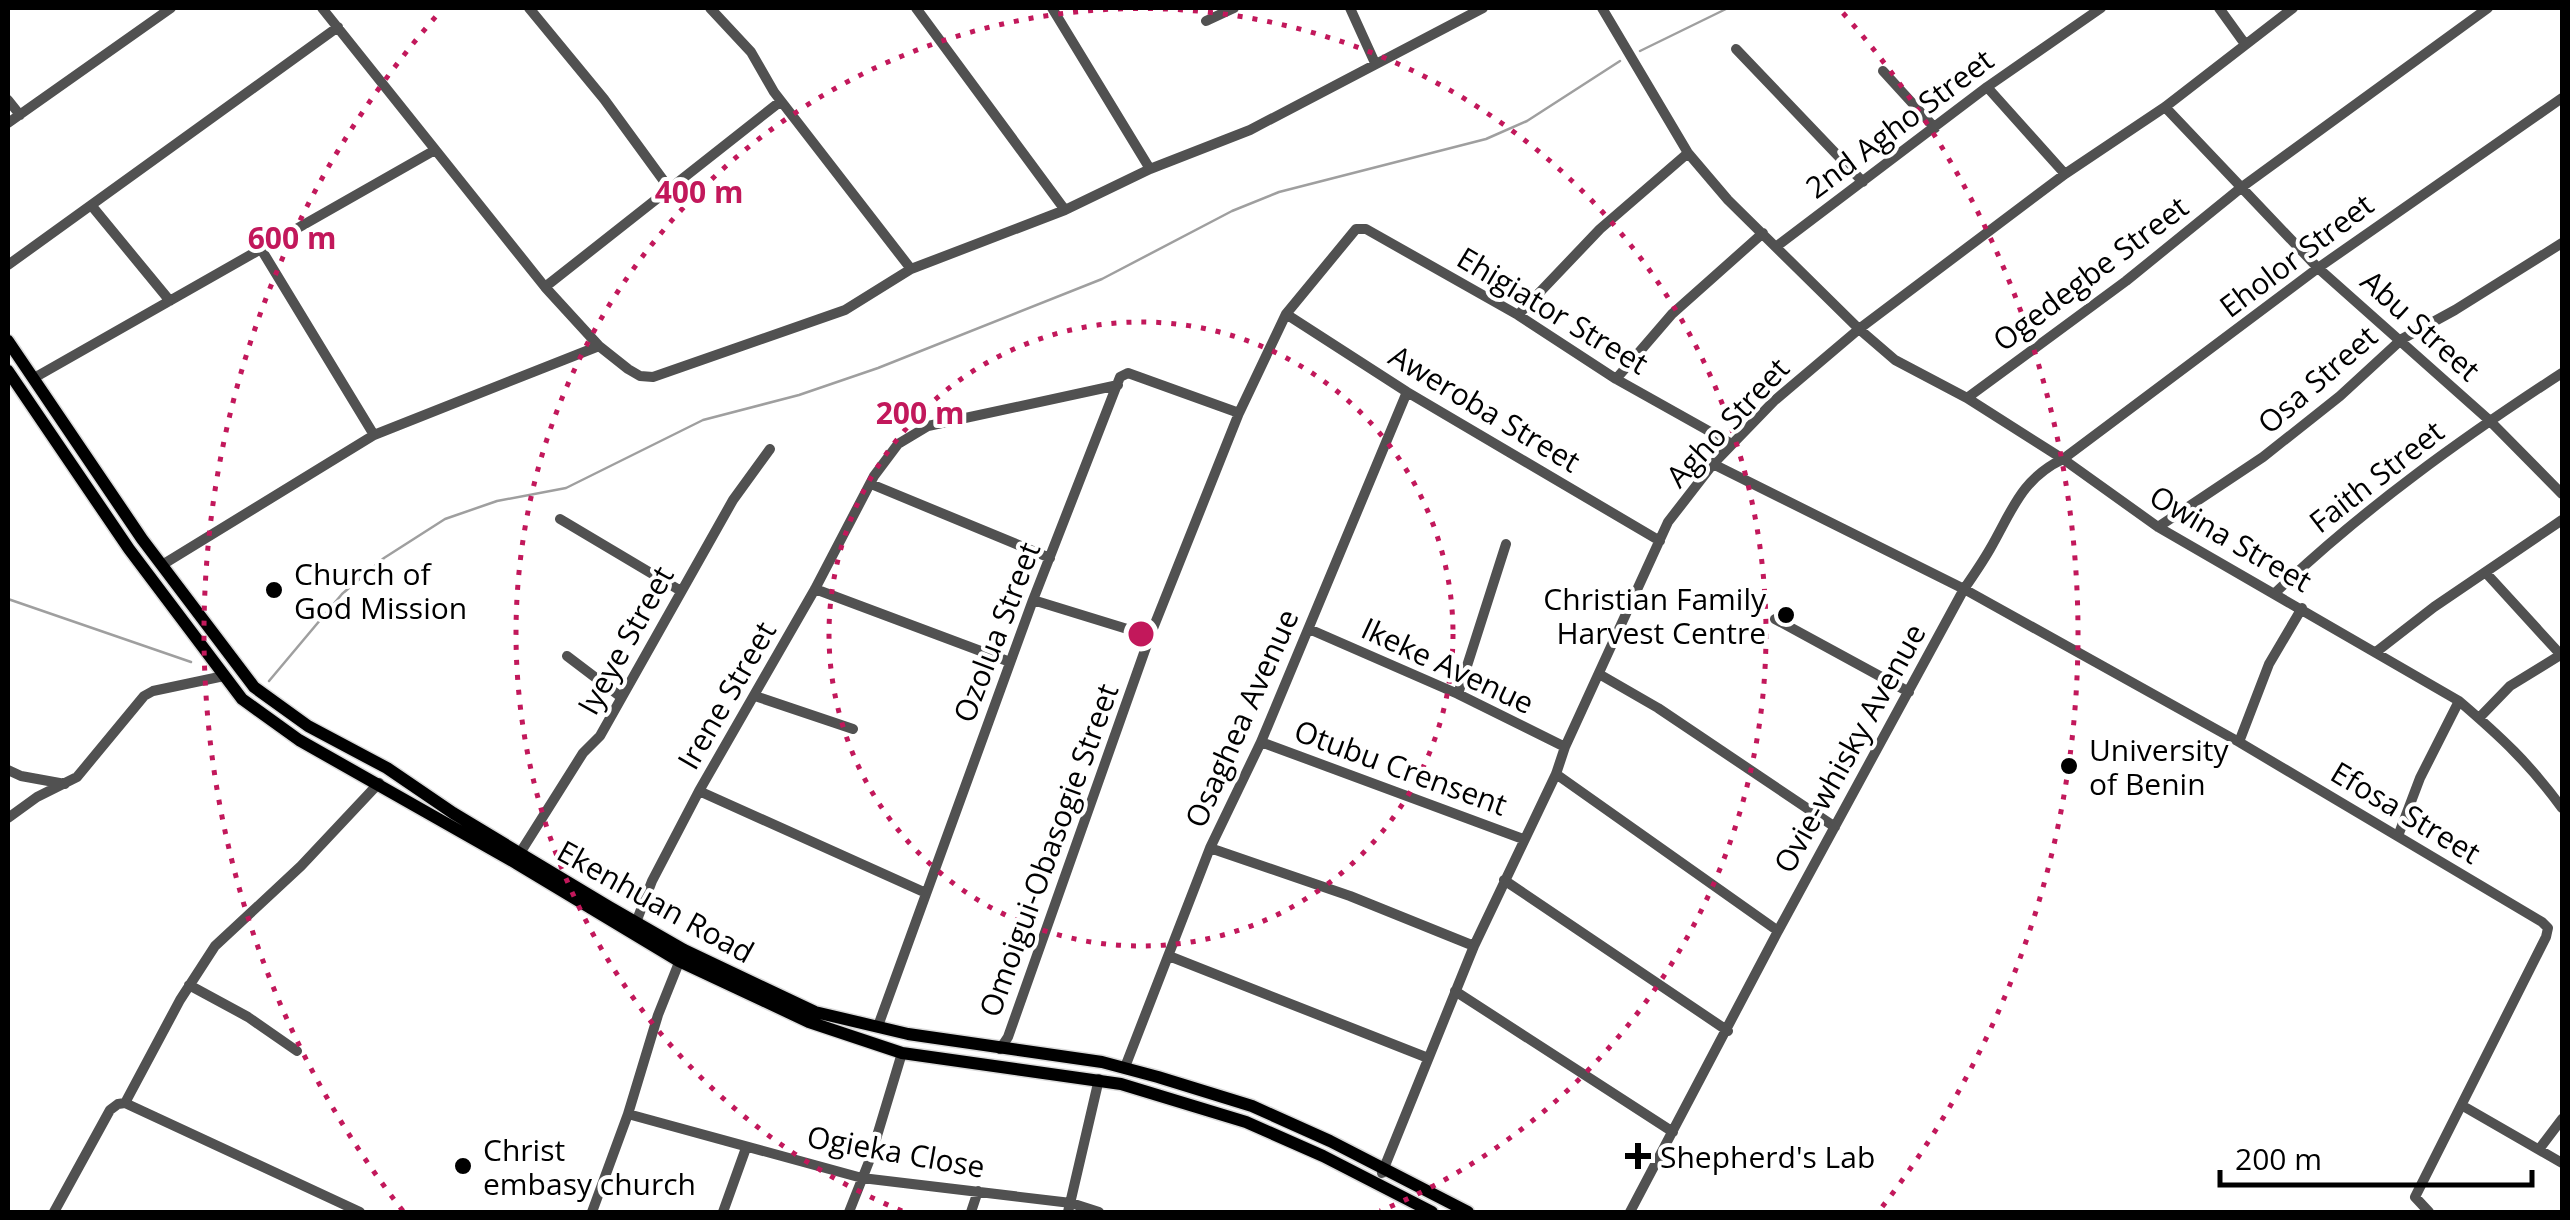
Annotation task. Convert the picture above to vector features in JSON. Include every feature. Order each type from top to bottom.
[{"type":"main road","name":"Ekenhuan Road","points":[[8,341],[162,565],[254,686],[308,726],[387,768],[633,928]]},
{"type":"main road","name":"Ekenhuan Road","points":[[8,371],[129,549],[242,699],[299,740],[682,956],[809,1022],[902,1052],[1099,1079],[1246,1122],[1432,1212]]},
{"type":"main road","name":"Ekenhuan Road","points":[[682,956],[815,1012],[926,1038],[1125,1067],[1252,1106],[1468,1212]]},
{"type":"street","points":[[8,123],[171,8]]},
{"type":"street","points":[[322,8],[544,287],[599,346],[640,376],[653,377],[845,310],[911,269],[1065,210],[1150,169],[1250,130],[1480,8]]},
{"type":"street","points":[[529,8],[604,98],[669,188]]},
{"type":"street","points":[[710,8],[751,52],[781,101],[911,269]]},
{"type":"street","points":[[916,8],[1065,210]]},
{"type":"street","points":[[1052,8],[1150,169]]},
{"type":"street","points":[[1206,20],[1234,8]]},
{"type":"street","points":[[1350,8],[1374,64]]},
{"type":"street","name":"Owina Street","points":[[1602,8],[1688,153],[1728,200],[1859,329],[1896,360],[1967,398],[2063,459],[2158,527],[2459,700],[2530,764],[2562,808]]},
{"type":"street","name":"2nd Agho Street","points":[[1777,246],[1986,88],[2101,8]]},
{"type":"street","points":[[2219,8],[2245,44]]},
{"type":"street","name":"Agho Street","points":[[1377,1183],[1454,991],[1668,522],[1713,464],[1774,401],[1859,329],[2065,174],[2165,107],[2293,8]]},
{"type":"street","name":"Ogedegbe Street","points":[[1967,398],[2126,281],[2242,187],[2488,8]]},
{"type":"street","points":[[8,265],[338,27]]},
{"type":"street","points":[[1736,49],[1863,182]]},
{"type":"street","points":[[1883,71],[1935,128]]},
{"type":"street","points":[[1986,88],[2065,174]]},
{"type":"street","name":"Eholor Street","points":[[1964,589],[1990,550],[2016,499],[2043,469],[2063,459],[2318,268],[2562,98]]},
{"type":"street","points":[[8,100],[20,115]]},
{"type":"street","points":[[544,287],[781,101]]},
{"type":"street","name":"Abu Street","points":[[2165,107],[2318,268],[2490,420],[2562,494]]},
{"type":"street","points":[[34,378],[435,150]]},
{"type":"street","points":[[1518,315],[1600,229],[1688,153]]},
{"type":"street","points":[[91,205],[170,301]]},
{"type":"street","name":"Ehigiator Street","points":[[1347,237],[1366,229],[1732,444]]},
{"type":"street","points":[[1616,379],[1672,314],[1762,233]]},
{"type":"street","name":"Omoigui-Obasogie Street","points":[[1000,1049],[1008,1037],[1150,636],[1239,412],[1286,314],[1347,237]]},
{"type":"street","name":"Osa Street","points":[[2158,527],[2263,458],[2402,339],[2562,243]]},
{"type":"street","points":[[261,249],[374,436]]},
{"type":"street","name":"Aweroba Street","points":[[1286,314],[1407,392],[1660,540]]},
{"type":"street","points":[[162,565],[374,436],[599,346]]},
{"type":"street","points":[[1118,384],[1120,377],[1128,373],[1239,412]]},
{"type":"street","name":"Faith Street","points":[[2276,592],[2330,541],[2490,420],[2562,373]]},
{"type":"street","name":"Irene Street","points":[[633,928],[652,881],[699,791],[871,484],[898,444],[916,431],[1118,384]]},
{"type":"street","name":"Ozolua Street","points":[[878,1026],[1033,600],[1118,384]]},
{"type":"street","name":"Osaghea Avenue","points":[[1125,1067],[1210,848],[1261,742],[1407,392]]},
{"type":"street","name":"Iyeye Street","points":[[520,853],[584,753],[600,736],[733,500],[770,449]]},
{"type":"street","name":"Efosa Street","points":[[1713,464],[1964,589],[2239,742],[2548,928],[2462,1106]]},
{"type":"street","points":[[871,484],[1050,558]]},
{"type":"street","points":[[560,518],[681,591]]},
{"type":"street","points":[[2376,652],[2434,607],[2562,520]]},
{"type":"street","points":[[1458,694],[1506,544]]},
{"type":"street","points":[[2479,718],[2510,686],[2562,655],[2486,573]]},
{"type":"street","name":"Ovie-whisky Avenue","points":[[1630,1212],[1964,589]]},
{"type":"street","points":[[814,590],[1010,662]]},
{"type":"street","points":[[1033,600],[1150,636]]},
{"type":"street","points":[[2239,742],[2269,664],[2302,608]]},
{"type":"street","points":[[1774,619],[1909,692]]},
{"type":"street","name":"Ikeke Avenue","points":[[1309,629],[1458,694],[1565,747]]},
{"type":"street","points":[[568,656],[622,697]]},
{"type":"street","points":[[1599,674],[1658,708],[1834,828]]},
{"type":"street","points":[[8,818],[37,797],[66,784],[95,760],[144,696],[224,676]]},
{"type":"street","points":[[755,696],[853,729]]},
{"type":"street","points":[[2398,836],[2420,778],[2459,700]]},
{"type":"street","name":"Otubu Crensent","points":[[1261,742],[1523,838]]},
{"type":"street","points":[[8,770],[20,776],[66,784]]},
{"type":"street","points":[[1556,774],[1778,931]]},
{"type":"street","points":[[125,1103],[214,946],[301,866],[378,783]]},
{"type":"street","points":[[699,791],[926,893]]},
{"type":"street","points":[[1210,848],[1350,896],[1474,946]]},
{"type":"street","points":[[1504,880],[1728,1031]]},
{"type":"street","points":[[592,1212],[628,1114],[658,1015],[682,956]]},
{"type":"street","points":[[1168,956],[1428,1058]]},
{"type":"street","points":[[189,985],[248,1017],[297,1051]]},
{"type":"street","points":[[1454,991],[1673,1132]]},
{"type":"street","points":[[850,1212],[902,1052]]},
{"type":"street","points":[[1069,1208],[1099,1079]]},
{"type":"street","points":[[54,1212],[110,1110],[125,1103],[360,1212]]},
{"type":"street","points":[[2429,1212],[2415,1197],[2462,1106],[2562,1163]]},
{"type":"street","name":"Ogieka Close","points":[[628,1114],[862,1178],[978,1191],[1099,1212]]},
{"type":"street","points":[[2540,1148],[2562,1119]]},
{"type":"street","points":[[722,1212],[746,1148]]},
{"type":"street","points":[[971,1212],[978,1191]]},
{"type":"waterway","points":[[1640,51],[1728,8]]},
{"type":"waterway","points":[[1799,8],[1820,8]]},
{"type":"waterway","points":[[269,681],[342,594],[384,558],[445,519],[497,501],[566,488],[703,420],[799,395],[878,368],[1102,279],[1232,211],[1279,192],[1486,139],[1527,121],[1620,61]]},
{"type":"waterway","points":[[8,599],[191,662]]},
{"type":"place","name":"Church of God Mission","points":[[274,590]]},
{"type":"place","name":"Christian Family Harvest Centre","points":[[1786,615]]},
{"type":"place","name":"University of Benin","points":[[2069,766]]},
{"type":"place","name":"Shepherd's Lab","points":[[1638,1156]]},
{"type":"place","name":"Christ embasy church","points":[[463,1166]]}]
